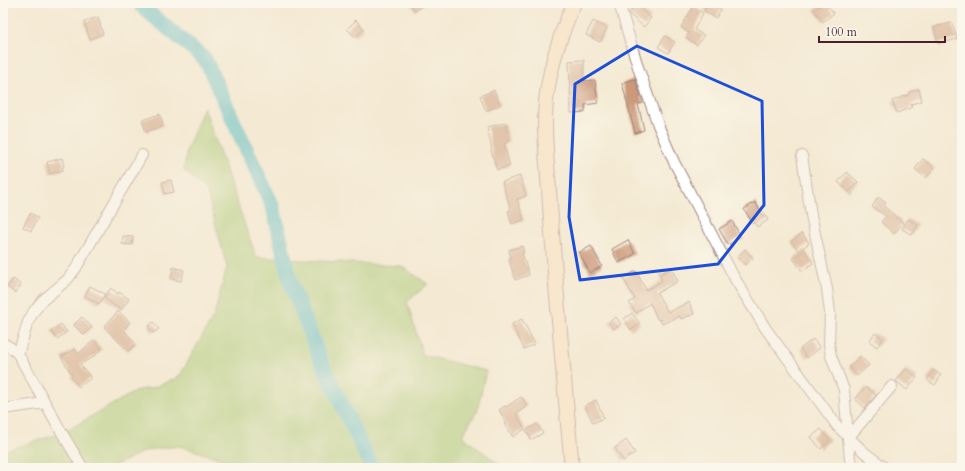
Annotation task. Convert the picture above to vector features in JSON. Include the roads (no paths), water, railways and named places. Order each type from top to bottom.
[{"type":"main road","points":[[572,468],[553,242],[545,121],[547,94],[553,61],[559,38],[574,3]]},
{"type":"street","points":[[619,3],[638,67],[658,125],[674,162],[736,279],[766,329],[838,427],[864,452],[886,468]]},
{"type":"street","points":[[18,354],[28,322],[34,311],[43,300],[67,280],[76,268],[142,155]]},
{"type":"street","points":[[802,156],[811,215],[827,289],[830,313],[829,344],[831,356],[844,390],[852,468]]},
{"type":"street","points":[[3,343],[18,354],[83,468]]},
{"type":"street","points":[[848,438],[892,386]]},
{"type":"street","points":[[3,409],[45,403]]},
{"type":"waterway","points":[[140,3],[141,6],[205,59],[273,207],[291,284],[322,363],[372,468]]}]
